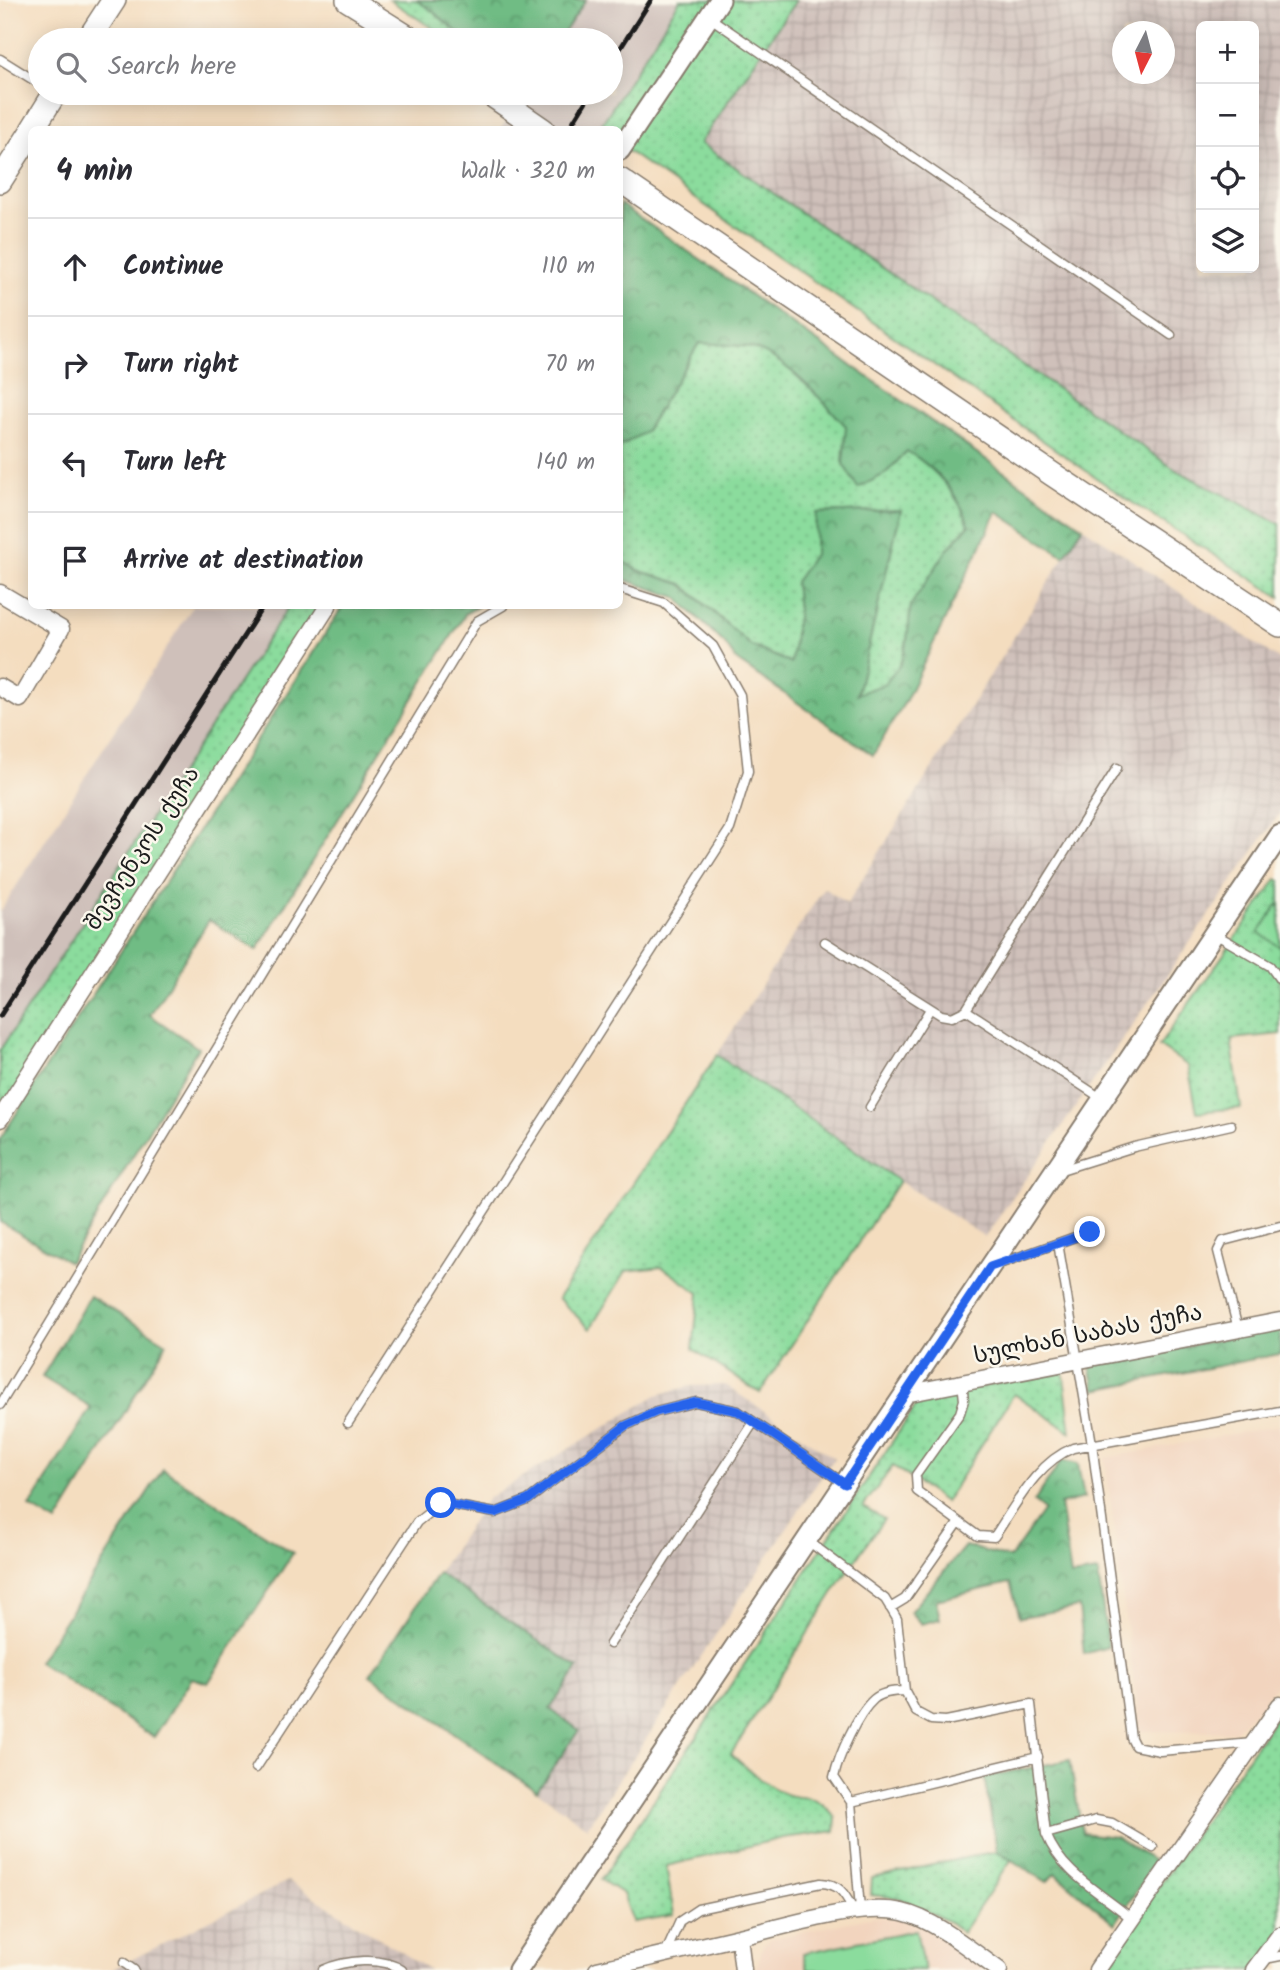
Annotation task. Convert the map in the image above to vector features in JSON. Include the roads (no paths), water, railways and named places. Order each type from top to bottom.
[{"type":"main road","points":[[96,28],[114,0]]},
{"type":"main road","points":[[348,0],[393,28]]},
{"type":"main road","points":[[34,126],[48,105]]},
{"type":"main road","points":[[507,105],[537,126]]},
{"type":"main road","points":[[0,181],[28,136]]},
{"type":"main road","points":[[623,182],[1052,474],[1280,625]]},
{"type":"street","points":[[623,146],[720,0]]},
{"type":"street","points":[[0,593],[61,629],[20,699],[0,687]]},
{"type":"street","name":"შევჩენკოს ქუჩა","points":[[0,1119],[326,609]]},
{"type":"street","points":[[522,1969],[1280,835]]},
{"type":"street","name":"სულხან საბას ქუჩა","points":[[905,1394],[1280,1321]]},
{"type":"street","points":[[1097,1970],[1280,1705]]},
{"type":"street","points":[[597,1970],[857,1910],[903,1912],[940,1929],[999,1970]]},
{"type":"street","points":[[1258,1965],[1280,1935]]},
{"type":"street","points":[[739,1937],[743,1970]]},
{"type":"lane","points":[[709,17],[1171,335]]},
{"type":"lane","points":[[0,59],[28,77]]},
{"type":"lane","points":[[348,1423],[730,829],[748,771],[740,695],[713,646],[664,603],[623,590]]},
{"type":"lane","points":[[0,1405],[477,621],[498,609]]},
{"type":"lane","points":[[825,942],[941,1015],[952,1017],[966,1010],[1117,768]]},
{"type":"lane","points":[[1214,933],[1270,966],[1280,980]]},
{"type":"lane","points":[[870,1107],[930,1009]]},
{"type":"lane","points":[[966,1010],[1103,1099]]},
{"type":"lane","points":[[1054,1172],[1133,1147],[1231,1125]]},
{"type":"lane","name":"სულხან საბას ქუჩა","points":[[1238,1329],[1218,1251],[1223,1241],[1280,1226]]},
{"type":"lane","points":[[990,1267],[1090,1232]]},
{"type":"lane","points":[[1058,1243],[1092,1444],[1128,1728],[1135,1746],[1160,1751],[1253,1743]]},
{"type":"lane","points":[[962,1382],[964,1400],[960,1413],[916,1475],[918,1490],[978,1536],[993,1537],[1041,1469],[1056,1455],[1092,1444],[1280,1411]]},
{"type":"lane","points":[[256,1768],[417,1522],[441,1503],[495,1513],[528,1500],[625,1426],[656,1412],[696,1402],[738,1411],[845,1484]]},
{"type":"lane","points":[[611,1644],[754,1422]]},
{"type":"lane","points":[[890,1608],[905,1599],[959,1522]]},
{"type":"lane","points":[[807,1540],[885,1599],[897,1619],[905,1691],[916,1712],[930,1720],[946,1721],[1031,1704],[1046,1834],[1052,1849],[1061,1862],[1132,1919]]},
{"type":"lane","points":[[857,1910],[850,1802],[834,1777],[836,1765],[852,1733],[875,1698],[891,1692],[905,1691]]},
{"type":"lane","points":[[850,1802],[1038,1757]]},
{"type":"lane","points":[[1046,1834],[1096,1819],[1112,1823],[1153,1847]]},
{"type":"lane","points":[[666,1954],[681,1921],[698,1909],[821,1883],[842,1889],[857,1910]]},
{"type":"lane","points":[[1258,1965],[1280,1956]]},
{"type":"lane","points":[[323,1970],[338,1963],[373,1962],[402,1970]]},
{"type":"lane","points":[[124,1963],[134,1970]]},
{"type":"railway","points":[[623,44],[651,0]]},
{"type":"railway","points":[[570,126],[584,105]]},
{"type":"railway","points":[[0,1016],[261,609]]}]
